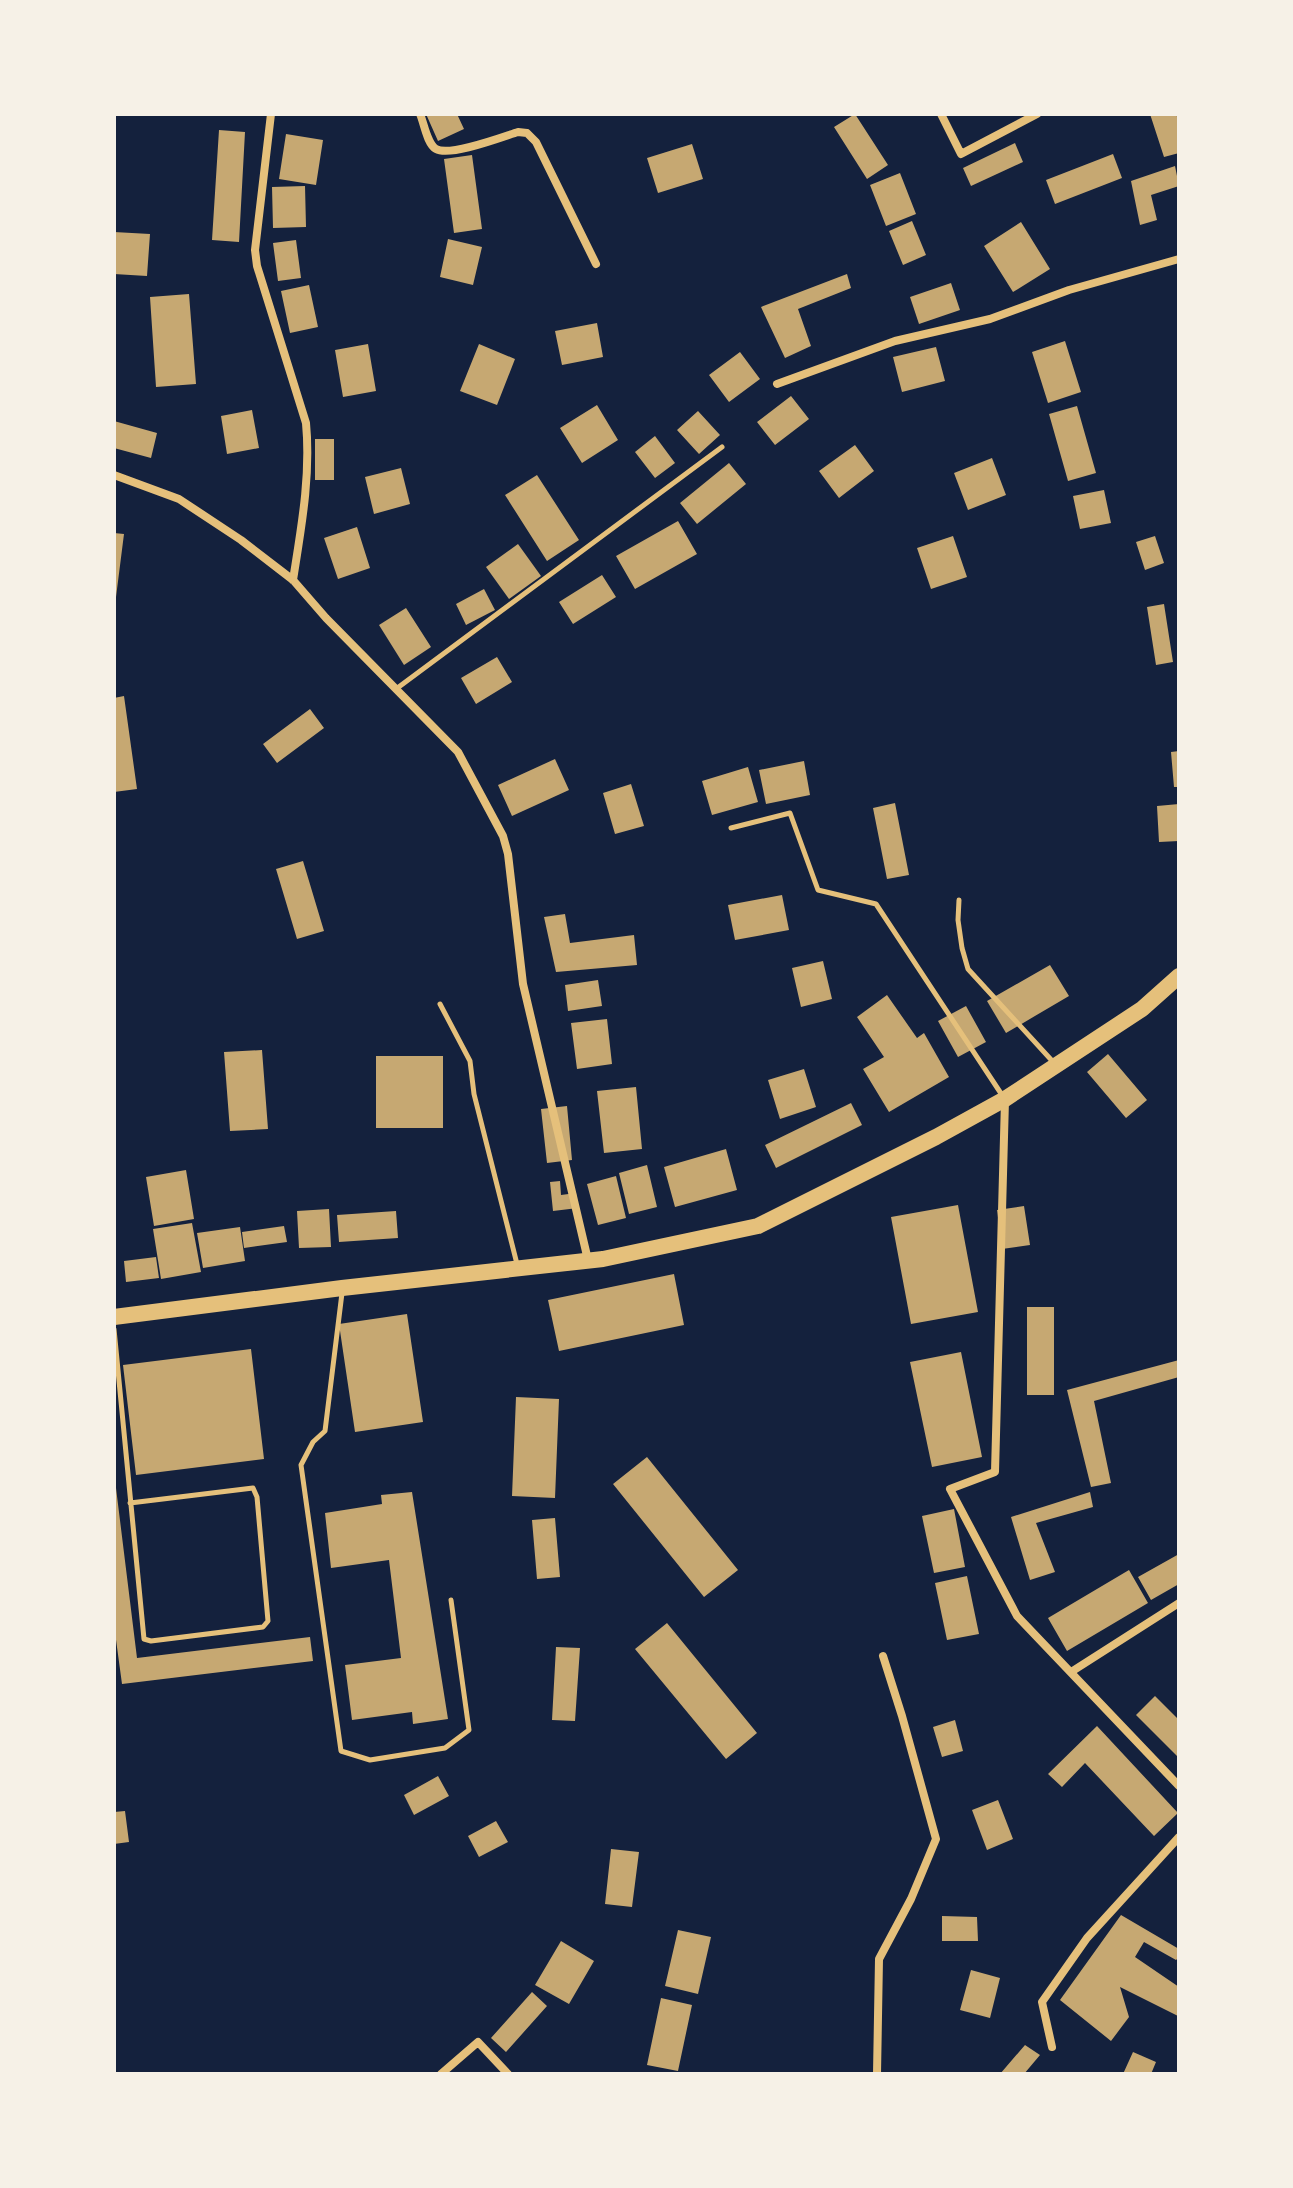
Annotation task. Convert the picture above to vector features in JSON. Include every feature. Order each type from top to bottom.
[{"type":"main road","points":[[114,1317],[588,1261],[758,1226],[1005,1099],[1142,1009],[1179,976]]},
{"type":"street","points":[[271,114],[255,250],[257,266],[306,423],[308,441],[304,511],[293,580]]},
{"type":"street","points":[[420,114],[432,146],[439,151],[518,132],[527,133],[536,142],[596,264]]},
{"type":"street","points":[[941,114],[961,154],[1037,114]]},
{"type":"street","points":[[777,384],[895,341],[990,319],[1069,290],[1179,259]]},
{"type":"street","points":[[114,475],[179,499],[241,540],[293,580],[326,618],[458,752],[503,836],[508,854],[523,984],[588,1261]]},
{"type":"street","points":[[1005,1099],[995,1472],[950,1489],[1017,1616],[1179,1786]]},
{"type":"street","points":[[1071,1672],[1179,1603]]},
{"type":"street","points":[[877,2074],[879,1959],[911,1899],[936,1839],[883,1656]]},
{"type":"street","points":[[1052,2047],[1042,2002],[1087,1938],[1179,1837]]},
{"type":"street","points":[[441,2074],[478,2042],[508,2074]]},
{"type":"lane","points":[[396,689],[722,447]]},
{"type":"lane","points":[[731,828],[790,813],[818,890],[876,904],[1005,1099]]},
{"type":"lane","points":[[959,900],[958,920],[968,969],[1056,1064]]},
{"type":"lane","points":[[440,1004],[470,1061],[474,1094],[519,1268]]},
{"type":"lane","points":[[342,1288],[325,1431],[313,1442],[301,1465],[341,1751],[370,1760],[445,1748],[469,1730],[451,1600]]},
{"type":"lane","points":[[114,1329],[130,1503],[144,1639],[151,1641],[263,1627],[268,1621],[257,1497],[253,1488],[130,1503]]},
{"type":"building","points":[[426,114],[457,114],[464,129],[438,141]]},
{"type":"building","points":[[855,114],[888,165],[867,179],[834,127]]},
{"type":"building","points":[[1150,114],[1176,114],[1179,153],[1164,157]]},
{"type":"building","points":[[219,130],[245,132],[239,242],[212,240]]},
{"type":"building","points":[[286,134],[323,140],[316,185],[279,179]]},
{"type":"building","points":[[1015,143],[1023,162],[971,186],[963,168]]},
{"type":"building","points":[[692,144],[703,179],[658,193],[647,158]]},
{"type":"building","points":[[1113,154],[1122,178],[1055,204],[1046,180]]},
{"type":"building","points":[[472,155],[482,229],[454,233],[444,159]]},
{"type":"building","points":[[1175,166],[1179,186],[1151,195],[1157,220],[1140,225],[1131,181]]},
{"type":"building","points":[[900,173],[916,214],[886,226],[870,185]]},
{"type":"building","points":[[305,186],[306,227],[273,228],[272,187]]},
{"type":"building","points":[[912,221],[926,255],[903,265],[889,231]]},
{"type":"building","points":[[1021,222],[1050,269],[1013,292],[984,246]]},
{"type":"building","points":[[114,232],[150,234],[147,276],[114,274]]},
{"type":"building","points":[[448,239],[482,247],[473,285],[440,277]]},
{"type":"building","points":[[296,240],[301,278],[278,281],[273,243]]},
{"type":"building","points":[[847,274],[851,288],[798,309],[811,346],[785,358],[761,307]]},
{"type":"building","points":[[951,283],[960,310],[919,324],[910,297]]},
{"type":"building","points":[[309,285],[318,327],[290,333],[281,291]]},
{"type":"building","points":[[189,294],[196,384],[156,387],[150,297]]},
{"type":"building","points":[[597,323],[603,357],[562,365],[555,331]]},
{"type":"building","points":[[1065,341],[1081,392],[1048,403],[1032,352]]},
{"type":"building","points":[[368,344],[376,391],[343,397],[335,350]]},
{"type":"building","points":[[479,344],[515,359],[497,405],[460,391]]},
{"type":"building","points":[[936,347],[945,381],[902,392],[893,357]]},
{"type":"building","points":[[740,352],[760,379],[729,402],[709,375]]},
{"type":"building","points":[[791,396],[809,419],[775,445],[757,422]]},
{"type":"building","points":[[597,405],[618,440],[582,463],[560,428]]},
{"type":"building","points":[[1077,406],[1096,473],[1068,481],[1049,414]]},
{"type":"building","points":[[252,410],[259,448],[227,454],[221,416]]},
{"type":"building","points":[[698,411],[720,435],[699,454],[677,430]]},
{"type":"building","points":[[114,421],[157,433],[151,458],[114,448]]},
{"type":"building","points":[[655,436],[675,463],[655,478],[635,452]]},
{"type":"building","points":[[315,439],[334,439],[334,480],[315,480]]},
{"type":"building","points":[[855,445],[874,471],[839,498],[819,471]]},
{"type":"building","points":[[992,458],[1006,495],[968,510],[954,473]]},
{"type":"building","points":[[729,463],[746,484],[697,524],[680,503]]},
{"type":"building","points":[[401,468],[410,504],[374,514],[365,477]]},
{"type":"building","points":[[537,475],[579,540],[547,561],[505,495]]},
{"type":"building","points":[[1104,490],[1111,523],[1080,529],[1073,496]]},
{"type":"building","points":[[678,521],[697,554],[635,589],[616,556]]},
{"type":"building","points":[[357,527],[370,568],[338,579],[324,538]]},
{"type":"building","points":[[114,533],[124,534],[116,597],[114,597]]},
{"type":"building","points":[[953,536],[967,577],[931,589],[917,548]]},
{"type":"building","points":[[1155,536],[1164,563],[1145,570],[1136,542]]},
{"type":"building","points":[[518,544],[541,576],[509,599],[486,567]]},
{"type":"building","points":[[602,575],[616,597],[573,624],[559,602]]},
{"type":"building","points":[[484,589],[495,610],[466,625],[456,604]]},
{"type":"building","points":[[1164,604],[1173,662],[1156,665],[1147,607]]},
{"type":"building","points":[[406,608],[431,647],[404,665],[379,625]]},
{"type":"building","points":[[497,657],[512,682],[476,704],[461,678]]},
{"type":"building","points":[[124,696],[137,789],[114,792],[114,698]]},
{"type":"building","points":[[310,709],[324,728],[277,763],[263,744]]},
{"type":"building","points":[[1179,751],[1179,787],[1174,787],[1171,752]]},
{"type":"building","points":[[555,759],[569,790],[512,816],[498,785]]},
{"type":"building","points":[[804,761],[810,795],[766,804],[759,770]]},
{"type":"building","points":[[748,767],[758,802],[712,815],[702,781]]},
{"type":"building","points":[[631,784],[644,826],[615,834],[603,793]]},
{"type":"building","points":[[895,803],[909,875],[887,879],[873,808]]},
{"type":"building","points":[[1179,804],[1179,841],[1159,842],[1157,806]]},
{"type":"building","points":[[303,861],[324,931],[297,939],[276,869]]},
{"type":"building","points":[[782,895],[789,930],[735,940],[728,905]]},
{"type":"building","points":[[565,914],[570,943],[634,935],[637,965],[556,972],[544,917]]},
{"type":"building","points":[[823,961],[832,999],[801,1007],[792,968]]},
{"type":"building","points":[[1050,965],[1069,996],[1006,1033],[987,1001]]},
{"type":"building","points":[[598,980],[602,1006],[568,1011],[565,985]]},
{"type":"building","points":[[887,995],[917,1038],[924,1033],[949,1077],[889,1112],[863,1069],[884,1057],[857,1017]]},
{"type":"building","points":[[966,1006],[986,1042],[958,1057],[938,1021]]},
{"type":"building","points":[[607,1019],[612,1064],[577,1069],[571,1023]]},
{"type":"building","points":[[262,1050],[268,1129],[230,1131],[224,1052]]},
{"type":"building","points":[[1108,1054],[1147,1100],[1126,1118],[1087,1072]]},
{"type":"building","points":[[376,1056],[443,1056],[443,1128],[376,1128]]},
{"type":"building","points":[[804,1069],[816,1107],[780,1119],[768,1080]]},
{"type":"building","points":[[636,1087],[642,1149],[604,1153],[597,1091]]},
{"type":"building","points":[[851,1103],[862,1125],[776,1168],[765,1145]]},
{"type":"building","points":[[567,1106],[572,1160],[547,1163],[541,1109]]},
{"type":"building","points":[[726,1149],[737,1190],[675,1207],[664,1167]]},
{"type":"building","points":[[647,1165],[657,1207],[629,1214],[619,1173]]},
{"type":"building","points":[[186,1170],[194,1219],[154,1226],[146,1177]]},
{"type":"building","points":[[616,1176],[626,1218],[598,1225],[587,1184]]},
{"type":"building","points":[[560,1181],[561,1195],[576,1193],[578,1208],[553,1211],[550,1182]]},
{"type":"building","points":[[958,1205],[978,1312],[911,1324],[891,1217]]},
{"type":"building","points":[[1024,1206],[1030,1245],[1002,1249],[997,1210]]},
{"type":"building","points":[[329,1209],[331,1247],[299,1248],[297,1211]]},
{"type":"building","points":[[396,1211],[398,1238],[339,1242],[337,1215]]},
{"type":"building","points":[[192,1223],[201,1272],[161,1279],[153,1229]]},
{"type":"building","points":[[284,1226],[287,1242],[244,1248],[242,1232]]},
{"type":"building","points":[[240,1227],[245,1261],[203,1268],[197,1233]]},
{"type":"building","points":[[156,1257],[159,1278],[126,1282],[124,1261]]},
{"type":"building","points":[[674,1274],[684,1325],[559,1351],[548,1300]]},
{"type":"building","points":[[1027,1307],[1054,1307],[1054,1395],[1027,1395]]},
{"type":"building","points":[[407,1314],[423,1422],[355,1432],[339,1324]]},
{"type":"building","points":[[251,1349],[264,1459],[136,1475],[123,1365]]},
{"type":"building","points":[[961,1352],[982,1457],[932,1467],[910,1362]]},
{"type":"building","points":[[1179,1360],[1179,1377],[1094,1401],[1111,1483],[1091,1487],[1067,1390]]},
{"type":"building","points":[[516,1397],[559,1399],[555,1498],[512,1496]]},
{"type":"building","points":[[647,1457],[738,1570],[704,1597],[613,1484]]},
{"type":"building","points":[[114,1488],[137,1658],[310,1637],[313,1661],[122,1684],[114,1625]]},
{"type":"building","points":[[412,1492],[448,1719],[413,1724],[412,1712],[352,1720],[345,1665],[401,1658],[389,1560],[331,1568],[325,1513],[382,1504],[381,1495]]},
{"type":"building","points":[[1090,1492],[1093,1507],[1036,1523],[1055,1572],[1030,1580],[1011,1517]]},
{"type":"building","points":[[954,1509],[965,1567],[934,1573],[922,1516]]},
{"type":"building","points":[[555,1518],[560,1577],[537,1579],[532,1520]]},
{"type":"building","points":[[1179,1554],[1179,1584],[1151,1600],[1138,1577]]},
{"type":"building","points":[[1129,1570],[1148,1603],[1067,1651],[1048,1618]]},
{"type":"building","points":[[967,1576],[979,1634],[947,1640],[935,1583]]},
{"type":"building","points":[[667,1623],[757,1733],[726,1759],[635,1649]]},
{"type":"building","points":[[556,1647],[580,1648],[575,1721],[552,1720]]},
{"type":"building","points":[[1155,1696],[1179,1720],[1179,1758],[1136,1715]]},
{"type":"building","points":[[955,1720],[963,1751],[942,1757],[933,1727]]},
{"type":"building","points":[[1097,1726],[1178,1813],[1154,1836],[1085,1763],[1062,1787],[1048,1774]]},
{"type":"building","points":[[438,1776],[449,1796],[414,1815],[404,1795]]},
{"type":"building","points":[[998,1800],[1013,1839],[987,1850],[972,1810]]},
{"type":"building","points":[[125,1811],[129,1842],[114,1844],[114,1812]]},
{"type":"building","points":[[496,1821],[508,1842],[479,1857],[468,1836]]},
{"type":"building","points":[[611,1849],[639,1852],[632,1907],[605,1904]]},
{"type":"building","points":[[1121,1915],[1179,1949],[1176,1960],[1144,1942],[1135,1957],[1179,1987],[1179,2014],[1120,1987],[1129,2017],[1111,2041],[1060,2000]]},
{"type":"building","points":[[942,1916],[977,1917],[978,1941],[942,1941]]},
{"type":"building","points":[[678,1930],[711,1937],[698,1994],[665,1986]]},
{"type":"building","points":[[561,1941],[594,1961],[569,2004],[535,1985]]},
{"type":"building","points":[[971,1970],[1000,1978],[990,2018],[960,2010]]},
{"type":"building","points":[[532,1992],[547,2006],[506,2052],[491,2038]]},
{"type":"building","points":[[661,1998],[692,2005],[678,2071],[647,2065]]},
{"type":"building","points":[[1025,2045],[1040,2055],[1024,2074],[1000,2074]]},
{"type":"building","points":[[1133,2052],[1156,2062],[1151,2074],[1123,2074]]}]
